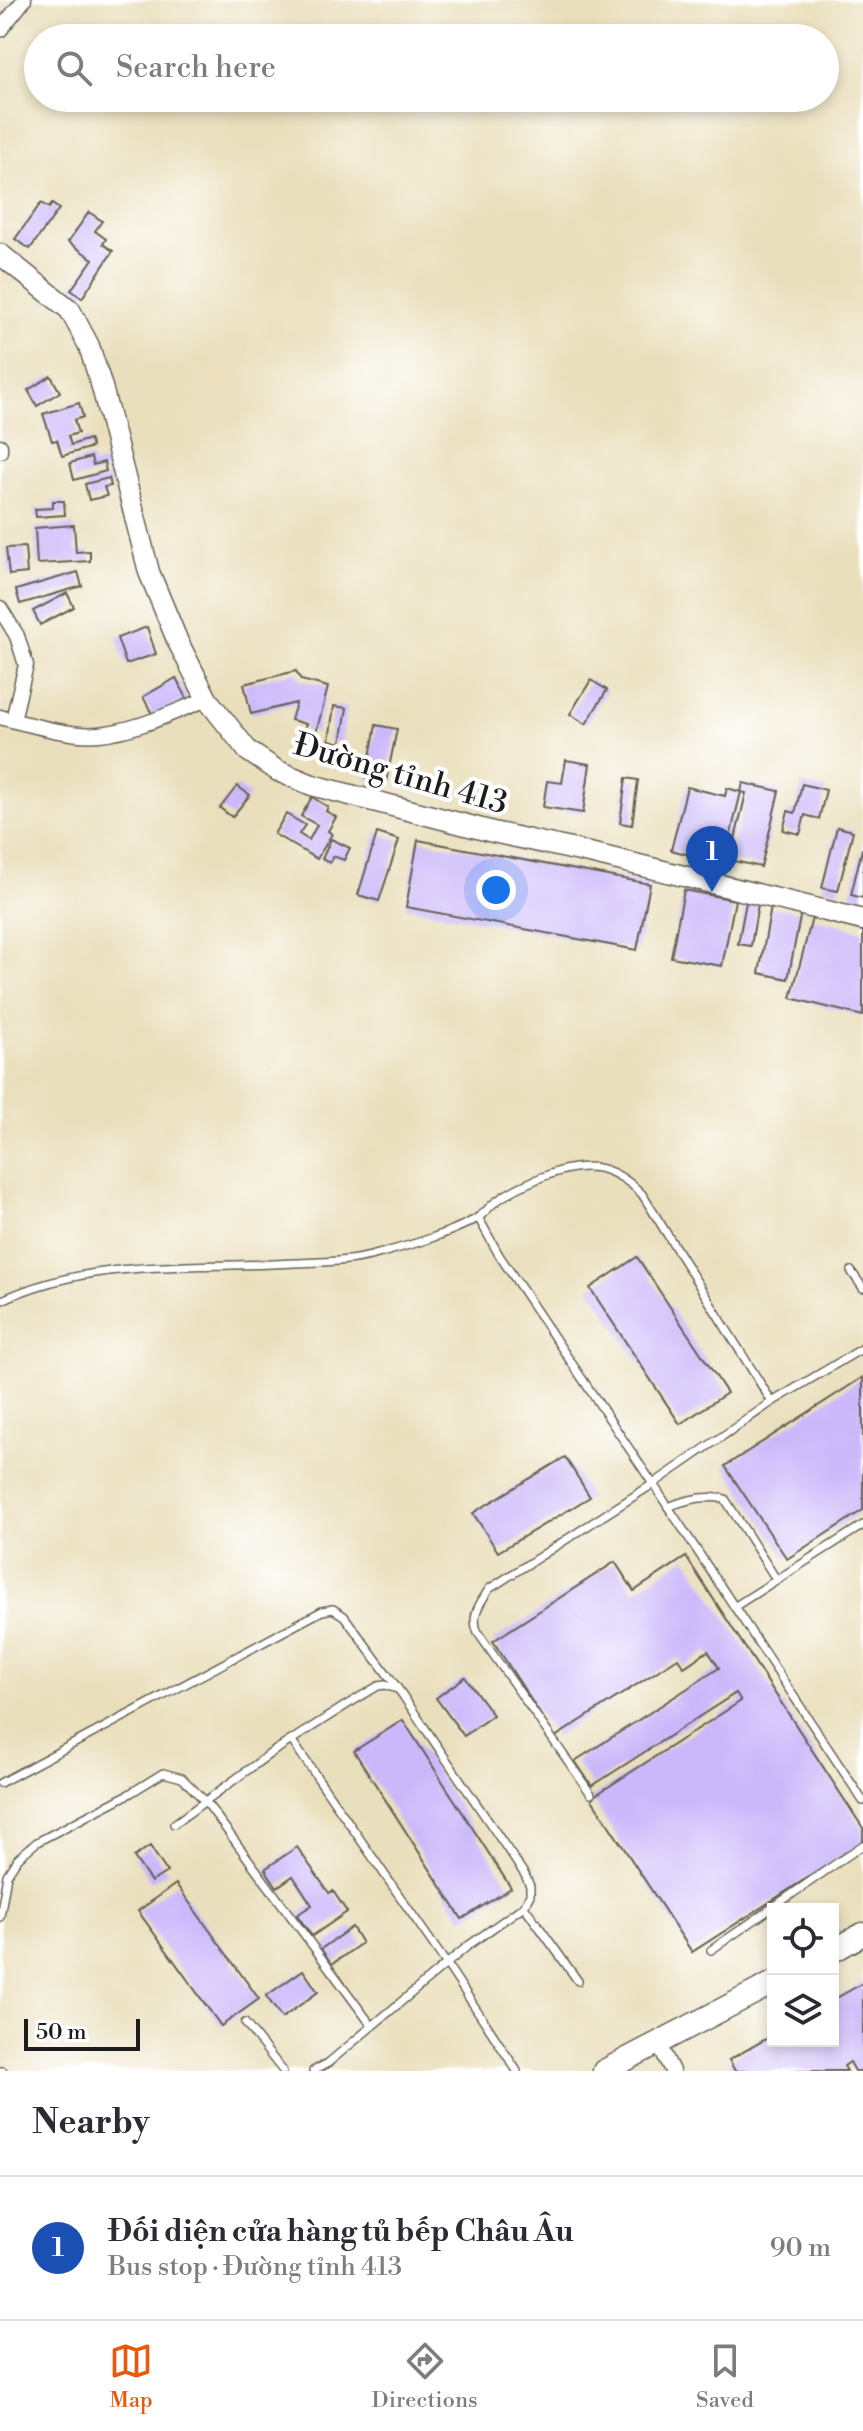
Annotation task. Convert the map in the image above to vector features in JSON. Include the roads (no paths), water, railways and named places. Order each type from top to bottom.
[{"type":"main road","name":"Đường tỉnh 413","points":[[0,254],[70,310],[89,346],[149,572],[178,642],[207,699],[248,751],[278,771],[312,785],[493,832],[863,920]]},
{"type":"main road","points":[[839,1949],[861,1941]]},
{"type":"main road","points":[[604,2071],[767,1986]]},
{"type":"street","points":[[0,30],[24,0]]},
{"type":"street","points":[[0,608],[17,636],[26,665],[6,719],[54,730],[96,735],[140,727],[207,699]]},
{"type":"street","points":[[659,2044],[672,2071]]},
{"type":"lane","points":[[0,1301],[56,1279],[117,1269],[353,1260],[431,1238],[478,1217],[519,1186],[572,1166],[592,1166],[611,1170],[642,1194],[772,1402]]},
{"type":"lane","points":[[478,1217],[499,1255],[863,1801]]},
{"type":"lane","points":[[851,1271],[863,1288]]},
{"type":"lane","points":[[591,1794],[478,1633],[474,1623],[475,1612],[489,1589],[653,1484],[772,1402],[863,1348]]},
{"type":"lane","points":[[668,1507],[686,1499],[725,1499],[776,1579]]},
{"type":"lane","points":[[734,1607],[863,1525]]},
{"type":"lane","points":[[0,1783],[322,1611],[333,1609],[344,1616],[399,1690],[525,1875],[530,1895],[524,1906],[446,1963],[328,2063],[313,2071]]},
{"type":"lane","points":[[174,1824],[271,1753],[378,1686],[399,1690]]},
{"type":"lane","points":[[292,1741],[517,2071]]},
{"type":"lane","points":[[0,1917],[7,1875],[18,1858],[37,1842],[163,1773],[182,1778],[206,1802],[372,2026]]},
{"type":"lane","points":[[711,1950],[863,1845]]},
{"type":"lane","points":[[524,1906],[578,1981]]},
{"type":"lane","points":[[245,2023],[283,2071]]},
{"type":"place","name":"Đối diện cửa hàng tủ bếp Châu Âu","points":[[712,892]]}]
